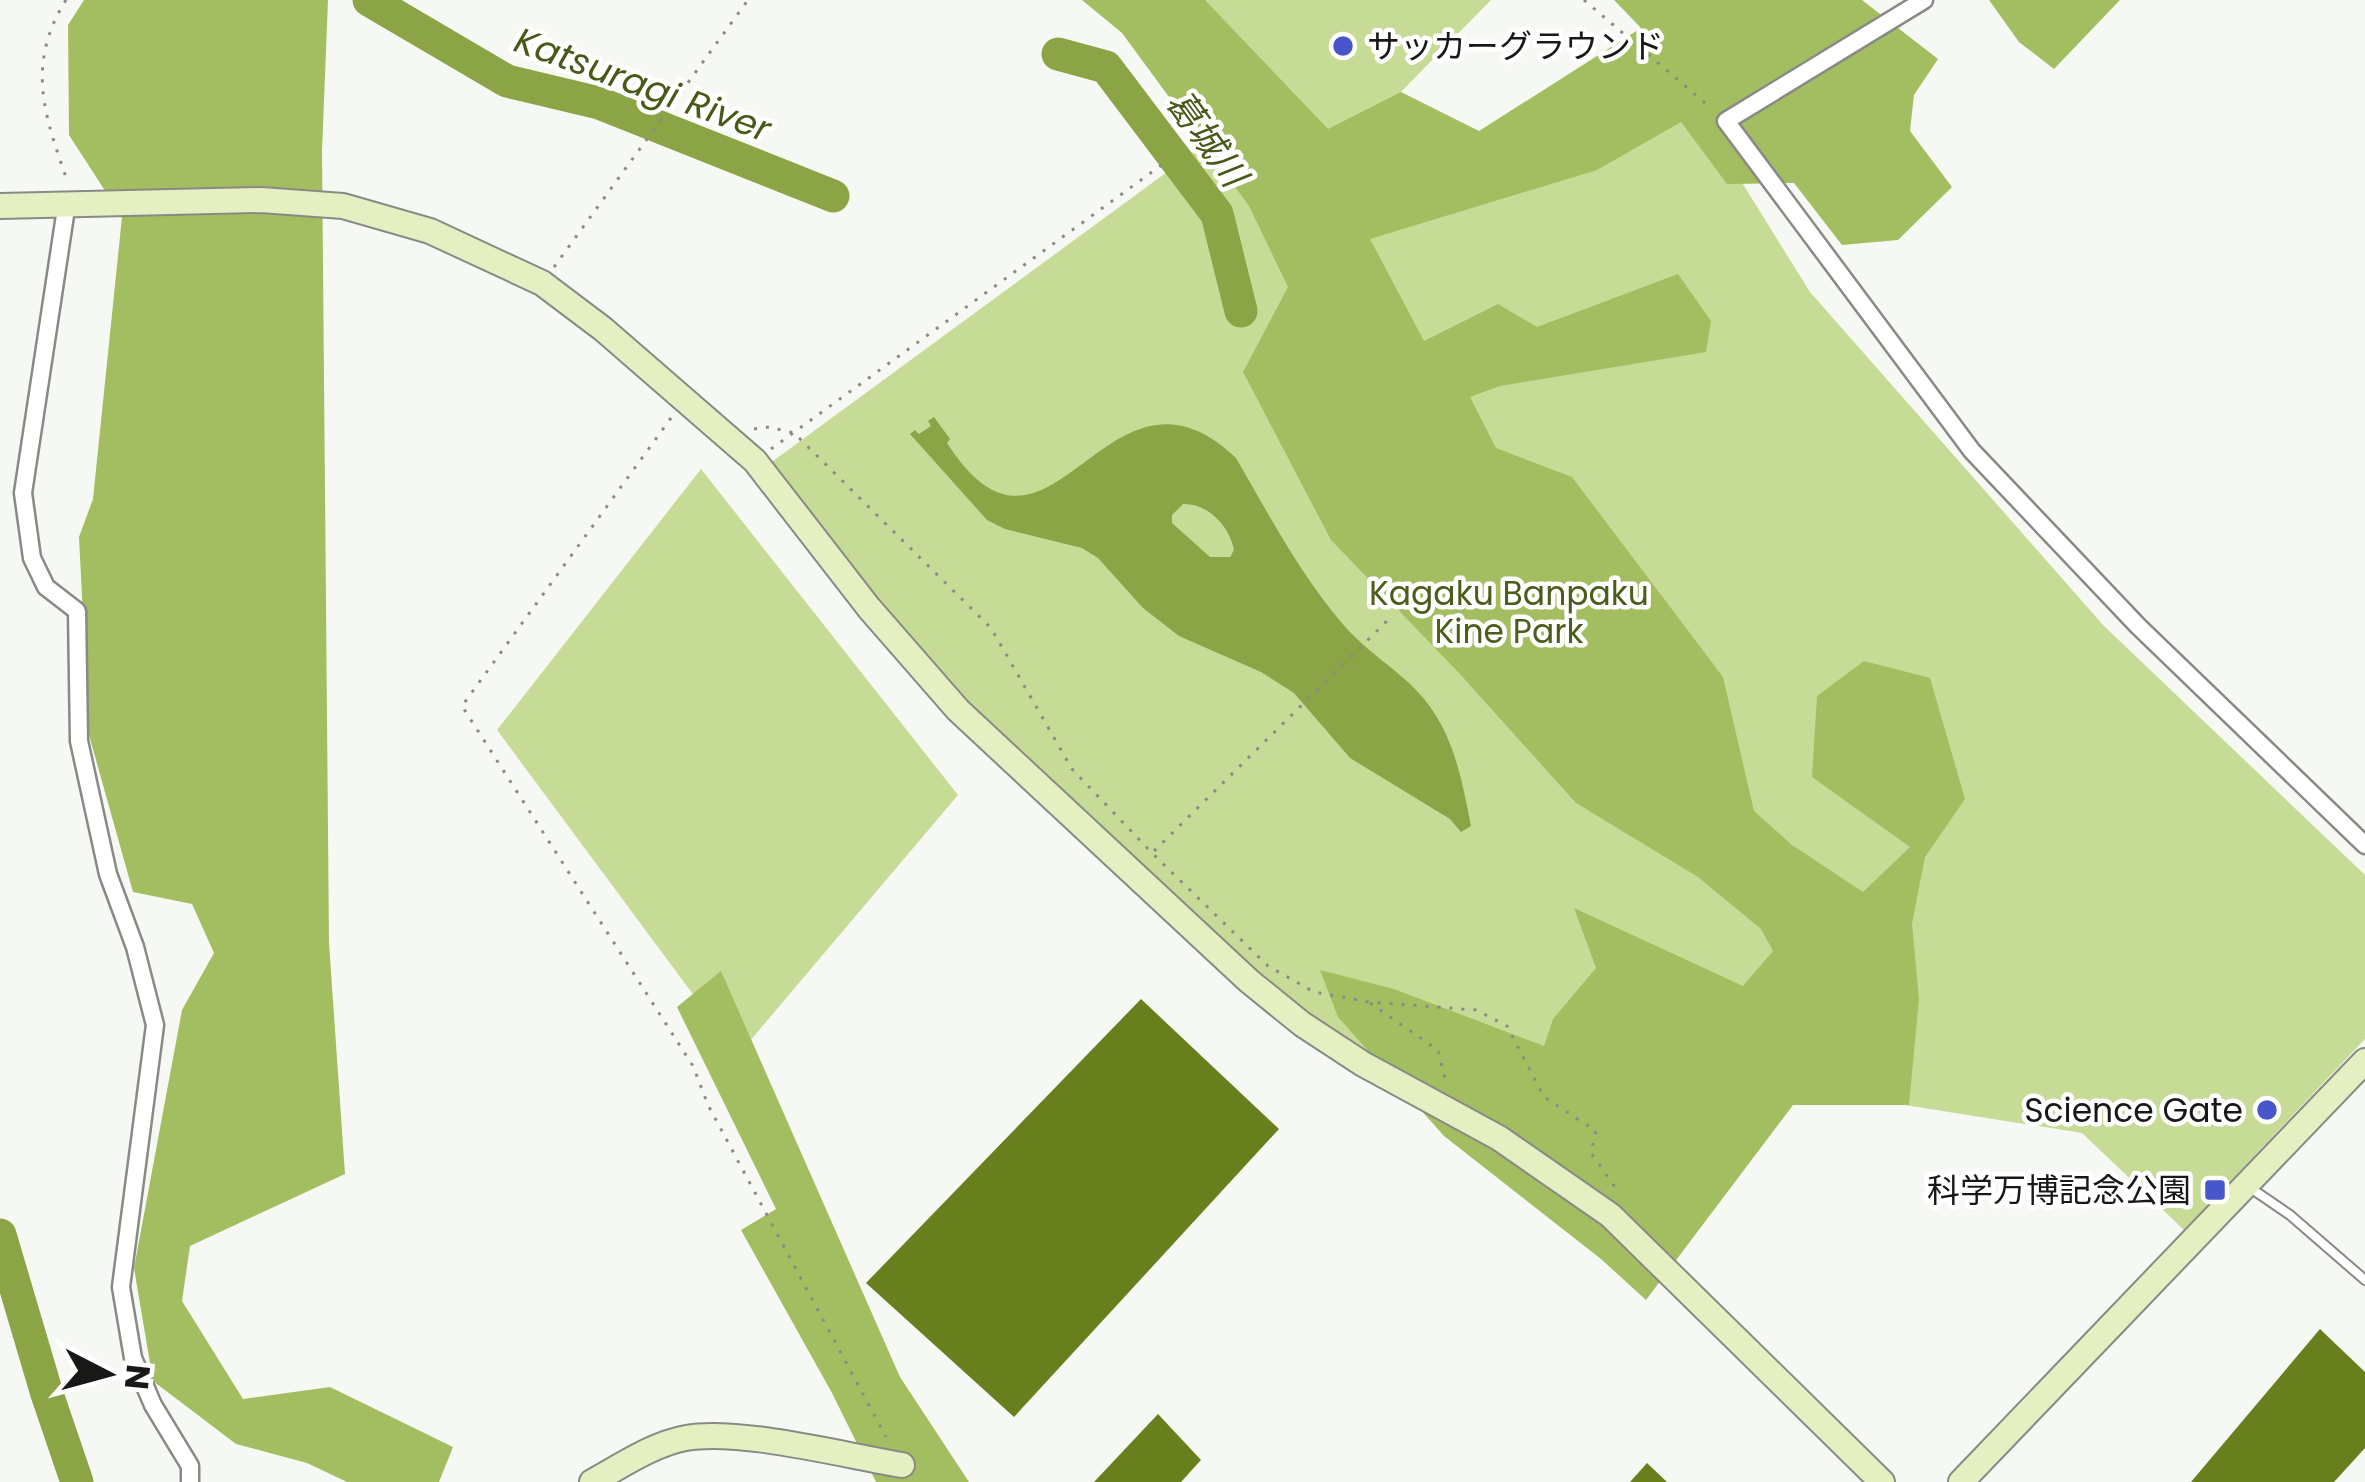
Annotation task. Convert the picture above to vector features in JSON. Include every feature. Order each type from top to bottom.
[{"type":"street","points":[[1924,0],[1726,121],[1972,451],[2138,626],[2365,845]]},
{"type":"street","points":[[0,206],[261,200],[343,206],[430,231],[542,283],[754,461],[921,670],[1249,981],[1363,1064],[1558,1175],[1610,1215],[1882,1482]]},
{"type":"street","points":[[67,202],[23,493],[32,558],[46,586],[77,611],[79,741],[107,874],[136,946],[154,1024],[121,1287],[133,1358],[153,1405],[190,1466],[190,1482]]},
{"type":"street","points":[[1961,1482],[2246,1184],[2361,1071]]},
{"type":"street","points":[[592,1482],[686,1438],[737,1438],[908,1473]]},
{"type":"lane","points":[[2246,1184],[2365,1280]]},
{"type":"path","points":[[66,0],[54,20],[40,74],[46,122],[70,188],[67,202]]},
{"type":"path","points":[[542,283],[748,0]]},
{"type":"path","points":[[1584,0],[1726,121]]},
{"type":"path","points":[[754,461],[1163,164]]},
{"type":"path","points":[[685,399],[462,706],[693,1066],[708,1105],[908,1473]]},
{"type":"path","points":[[743,424],[755,430],[770,427],[794,433],[991,628],[1072,770],[1268,966],[1314,992],[1369,1002],[1476,1010],[1508,1026],[1544,1097],[1596,1131],[1591,1154],[1619,1194]]},
{"type":"path","points":[[1152,854],[1392,616]]},
{"type":"path","points":[[1369,1002],[1438,1050],[1454,1114]]},
{"type":"green space","points":[[84,0],[328,0],[322,151],[329,943],[345,1174],[190,1246],[182,1301],[243,1399],[330,1387],[453,1447],[439,1482],[347,1482],[307,1463],[236,1444],[153,1381],[134,1268],[182,1010],[214,953],[192,904],[133,892],[89,735],[79,537],[93,499],[122,217],[69,135],[68,25]]},
{"type":"green space","points":[[1082,0],[1205,0],[1328,129],[1401,92],[1479,131],[1641,28],[1614,0],[1862,0],[1938,59],[1914,95],[1910,131],[1952,187],[1898,240],[1842,245],[1794,183],[1727,184],[1681,122],[1597,170],[1370,239],[1424,341],[1498,304],[1537,327],[1678,274],[1711,321],[1706,352],[1500,386],[1470,397],[1496,448],[1572,477],[1723,677],[1754,811],[1792,845],[1863,892],[1910,847],[1812,777],[1817,696],[1864,661],[1930,678],[1965,799],[1925,857],[1912,924],[1919,999],[1909,1105],[1793,1105],[1646,1300],[1444,1136],[1338,1017],[1320,970],[1394,989],[1544,1046],[1553,1019],[1596,968],[1574,908],[1743,986],[1773,951],[1761,929],[1698,877],[1576,803],[1331,540],[1243,372],[1288,287],[1249,206],[1122,33]]},
{"type":"green space","name":"サッカーグラウンド","points":[[1193,0],[1491,0],[1346,148]]},
{"type":"green space","points":[[1989,0],[2120,0],[2054,69],[2019,42]]},
{"type":"green space","name":"Kagaku Banpaku Kine Park","points":[[1639,59],[1703,120],[1810,292],[2104,626],[2365,875],[2365,1039],[2184,1230],[2082,1133],[1791,1087],[1655,1236],[1342,1040],[1255,973],[1002,737],[900,631],[769,464],[1167,172],[1260,97],[1341,170],[1467,177]]},
{"type":"green space","points":[[701,469],[958,795],[738,1055],[497,730]]},
{"type":"green space","points":[[721,971],[900,1377],[969,1482],[876,1482],[741,1230],[776,1209],[677,1007]]},
{"type":"shaded area","points":[[934,417],[950,439],[947,443],[984,485],[1018,496],[1050,486],[1115,441],[1151,426],[1191,428],[1236,458],[1326,603],[1359,641],[1416,690],[1439,720],[1459,771],[1471,826],[1461,832],[1450,819],[1350,758],[1294,693],[1261,672],[1179,636],[1143,608],[1098,558],[1082,548],[987,520],[910,434],[931,426],[928,421]],"holes":[[[1183,504],[1223,525],[1234,550],[1230,557],[1210,557],[1172,523],[1172,515]]]},
{"type":"building","points":[[1141,999],[1279,1129],[1014,1417],[866,1283]]},
{"type":"building","points":[[2320,1329],[2365,1372],[2365,1448],[2334,1482],[2191,1482]]},
{"type":"building","points":[[1158,1414],[1201,1460],[1181,1482],[1094,1482]]},
{"type":"building","points":[[1647,1463],[1667,1482],[1630,1482]]},
{"type":"waterway","name":"Katsuragi River","points":[[369,0],[507,81],[599,103],[833,196]]},
{"type":"waterway","name":"葛城川","points":[[1058,54],[1106,67],[1217,214],[1241,311]]},
{"type":"waterway","points":[[0,1235],[77,1482]]},
{"type":"place","name":"サッカーグラウンド","points":[[1343,46]]},
{"type":"place","name":"Science Gate","points":[[2267,1110]]},
{"type":"place","name":"科学万博記念公園","points":[[2215,1190]]}]
